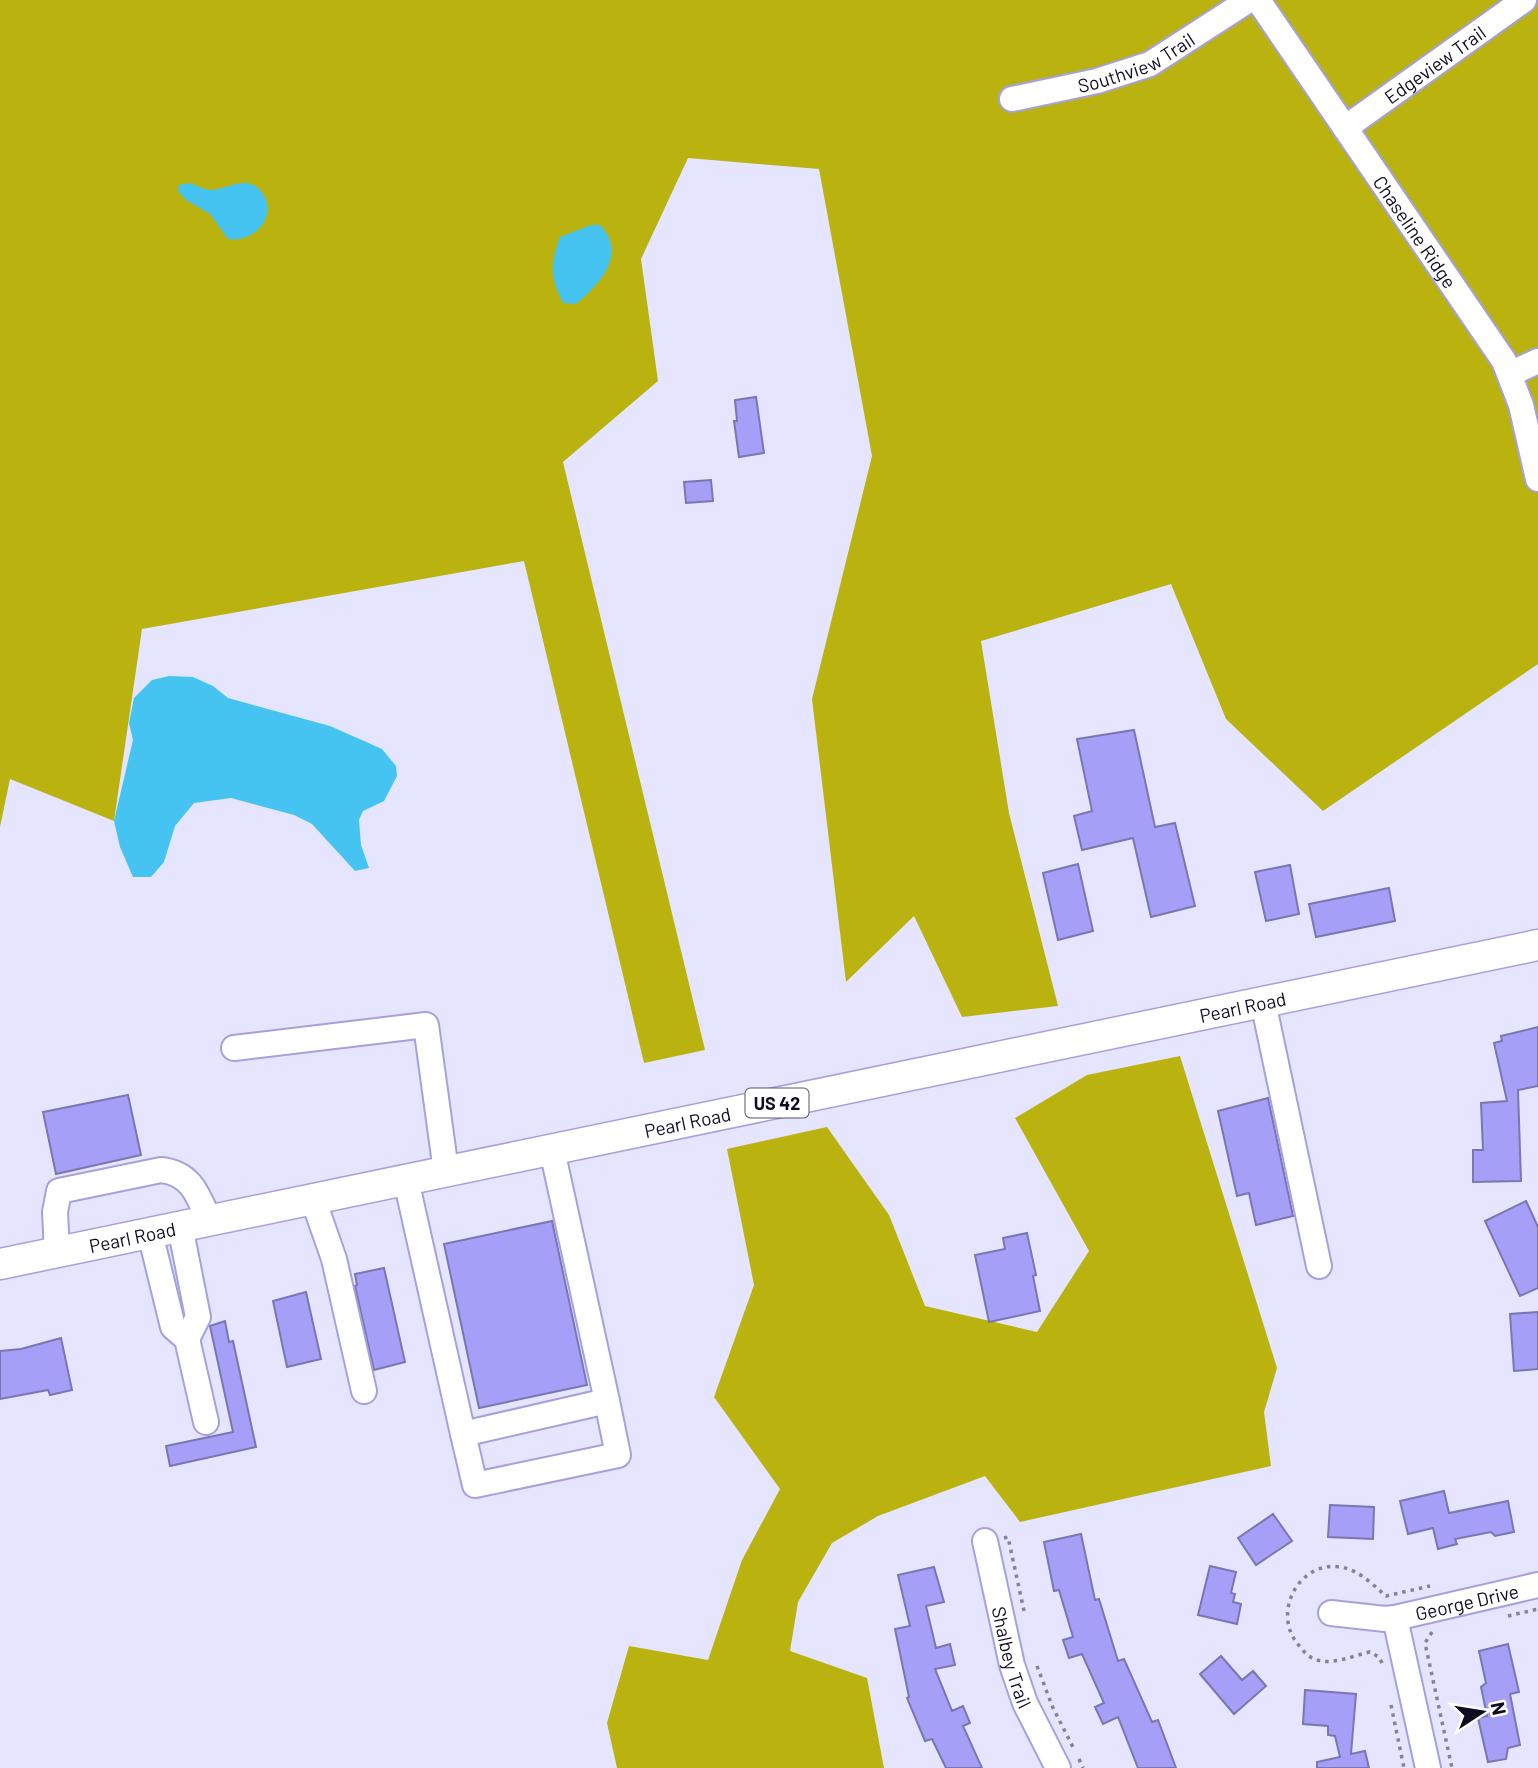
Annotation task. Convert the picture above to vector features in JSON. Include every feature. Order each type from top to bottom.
[{"type":"main road","name":"Pearl Road","points":[[0,1264],[1538,946]]},
{"type":"street","name":"Southview Trail","points":[[1012,99],[1097,81],[1150,64],[1249,0]]},
{"type":"street","name":"Chaseline Ridge","points":[[1258,0],[1504,361],[1527,425],[1538,479]]},
{"type":"street","name":"Edgeview Trail","points":[[1345,128],[1524,0]]},
{"type":"street","points":[[1510,374],[1538,361]]},
{"type":"street","points":[[1263,1002],[1319,1266]]},
{"type":"street","points":[[234,1048],[426,1025],[446,1171]]},
{"type":"street","points":[[407,1180],[475,1485],[618,1455],[552,1150]]},
{"type":"street","points":[[57,1252],[55,1212],[59,1191],[161,1170],[177,1171],[196,1191],[209,1220]]},
{"type":"street","points":[[313,1199],[334,1259],[364,1391]]},
{"type":"street","points":[[180,1226],[198,1317],[187,1339]]},
{"type":"street","points":[[150,1233],[173,1327],[187,1339],[206,1422]]},
{"type":"street","points":[[463,1434],[607,1401]]},
{"type":"street","name":"Shalbey Trail","points":[[985,1541],[1012,1665],[1025,1703],[1058,1768]]},
{"type":"street","name":"George Drive","points":[[1331,1612],[1395,1618],[1538,1585]]},
{"type":"street","points":[[1395,1618],[1428,1768]]},
{"type":"path","points":[[985,1541],[1008,1538],[1026,1619]]},
{"type":"path","points":[[1499,1618],[1538,1609]]},
{"type":"path","points":[[1434,1631],[1429,1634],[1425,1643],[1451,1768]]},
{"type":"path","points":[[1034,1660],[1053,1707],[1083,1768]]},
{"type":"shaded area","points":[[0,0],[1538,0],[1538,664],[1323,811],[1226,719],[1171,584],[981,641],[1009,813],[1058,1006],[962,1017],[914,916],[846,982],[812,699],[872,456],[819,169],[688,158],[641,259],[658,381],[563,462],[705,1050],[644,1063],[524,561],[142,629],[114,821],[10,779],[0,827]]},
{"type":"shaded area","points":[[1180,1056],[1277,1368],[1264,1412],[1271,1466],[1020,1522],[985,1476],[878,1516],[832,1543],[798,1602],[790,1651],[867,1678],[884,1768],[617,1768],[607,1723],[629,1646],[708,1660],[742,1560],[780,1489],[714,1397],[754,1285],[727,1149],[827,1127],[889,1215],[925,1306],[1037,1332],[1089,1251],[1015,1118],[1087,1075]]},
{"type":"water","points":[[190,183],[212,190],[243,183],[255,186],[266,199],[268,208],[262,225],[247,237],[228,239],[210,214],[186,200],[178,191],[179,185]]},
{"type":"water","points":[[591,225],[600,225],[608,236],[611,257],[608,268],[594,287],[576,304],[563,303],[553,271],[554,255],[560,237]]},
{"type":"water","points":[[169,676],[193,677],[213,686],[228,698],[330,726],[382,749],[396,766],[397,776],[384,801],[363,811],[359,820],[361,845],[369,868],[355,871],[312,824],[294,815],[231,798],[194,803],[175,826],[164,862],[151,877],[133,877],[120,847],[114,821],[133,740],[129,723],[134,698],[152,680]]},
{"type":"building","points":[[756,397],[764,453],[739,457],[734,421],[737,421],[735,400]]},
{"type":"building","points":[[711,480],[713,501],[686,503],[684,482]]},
{"type":"building","points":[[1134,730],[1155,827],[1175,823],[1195,906],[1151,917],[1133,838],[1082,850],[1074,816],[1092,811],[1077,739]]},
{"type":"building","points":[[1078,864],[1093,931],[1058,940],[1043,873]]},
{"type":"building","points":[[1290,865],[1299,914],[1266,921],[1255,872]]},
{"type":"building","points":[[1389,888],[1395,921],[1316,937],[1309,904]]},
{"type":"building","points":[[1538,1027],[1538,1086],[1518,1090],[1521,1181],[1473,1182],[1473,1150],[1483,1150],[1481,1103],[1507,1101],[1494,1043],[1502,1041],[1501,1036]]},
{"type":"building","points":[[128,1095],[141,1155],[56,1174],[43,1112]]},
{"type":"building","points":[[1268,1098],[1293,1216],[1256,1225],[1249,1193],[1237,1196],[1218,1111]]},
{"type":"building","points":[[1526,1201],[1538,1227],[1538,1288],[1520,1296],[1485,1221]]},
{"type":"building","points":[[552,1221],[587,1385],[479,1408],[444,1244]]},
{"type":"building","points":[[1027,1233],[1040,1311],[989,1322],[975,1255],[1005,1249],[1003,1238]]},
{"type":"building","points":[[384,1268],[405,1362],[374,1370],[355,1286],[355,1274]]},
{"type":"building","points":[[306,1292],[321,1359],[287,1367],[273,1301]]},
{"type":"building","points":[[1538,1312],[1538,1369],[1514,1371],[1510,1314]]},
{"type":"building","points":[[225,1321],[229,1342],[233,1341],[256,1447],[170,1466],[166,1446],[233,1432],[210,1326]]},
{"type":"building","points":[[61,1338],[72,1390],[50,1395],[48,1390],[0,1399],[0,1351],[21,1349]]},
{"type":"building","points":[[1444,1491],[1449,1513],[1508,1501],[1514,1532],[1495,1536],[1491,1532],[1455,1539],[1457,1544],[1438,1549],[1433,1528],[1408,1534],[1400,1501]]},
{"type":"building","points":[[1330,1505],[1374,1507],[1373,1539],[1328,1537]]},
{"type":"building","points":[[1273,1514],[1292,1541],[1256,1565],[1238,1538]]},
{"type":"building","points":[[1081,1534],[1095,1600],[1099,1599],[1118,1661],[1124,1659],[1152,1722],[1158,1720],[1176,1768],[1138,1768],[1118,1717],[1103,1724],[1095,1707],[1104,1703],[1082,1654],[1069,1658],[1063,1640],[1073,1637],[1059,1590],[1054,1591],[1044,1542]]},
{"type":"building","points":[[1210,1566],[1236,1572],[1231,1593],[1235,1594],[1233,1602],[1241,1604],[1237,1624],[1198,1615]]},
{"type":"building","points":[[934,1567],[944,1602],[926,1606],[936,1648],[950,1644],[955,1665],[935,1669],[952,1711],[963,1706],[970,1723],[963,1726],[982,1768],[946,1768],[932,1739],[925,1741],[907,1698],[909,1697],[895,1629],[910,1626],[898,1575]]},
{"type":"building","points":[[1508,1644],[1519,1692],[1510,1694],[1520,1745],[1508,1748],[1506,1759],[1488,1762],[1478,1718],[1487,1716],[1481,1687],[1486,1683],[1479,1651]]},
{"type":"building","points":[[1221,1656],[1242,1680],[1253,1671],[1266,1686],[1234,1714],[1200,1674]]},
{"type":"building","points":[[1305,1690],[1356,1694],[1351,1754],[1365,1751],[1369,1768],[1317,1768],[1317,1762],[1340,1757],[1335,1736],[1328,1735],[1328,1726],[1303,1724]]}]
